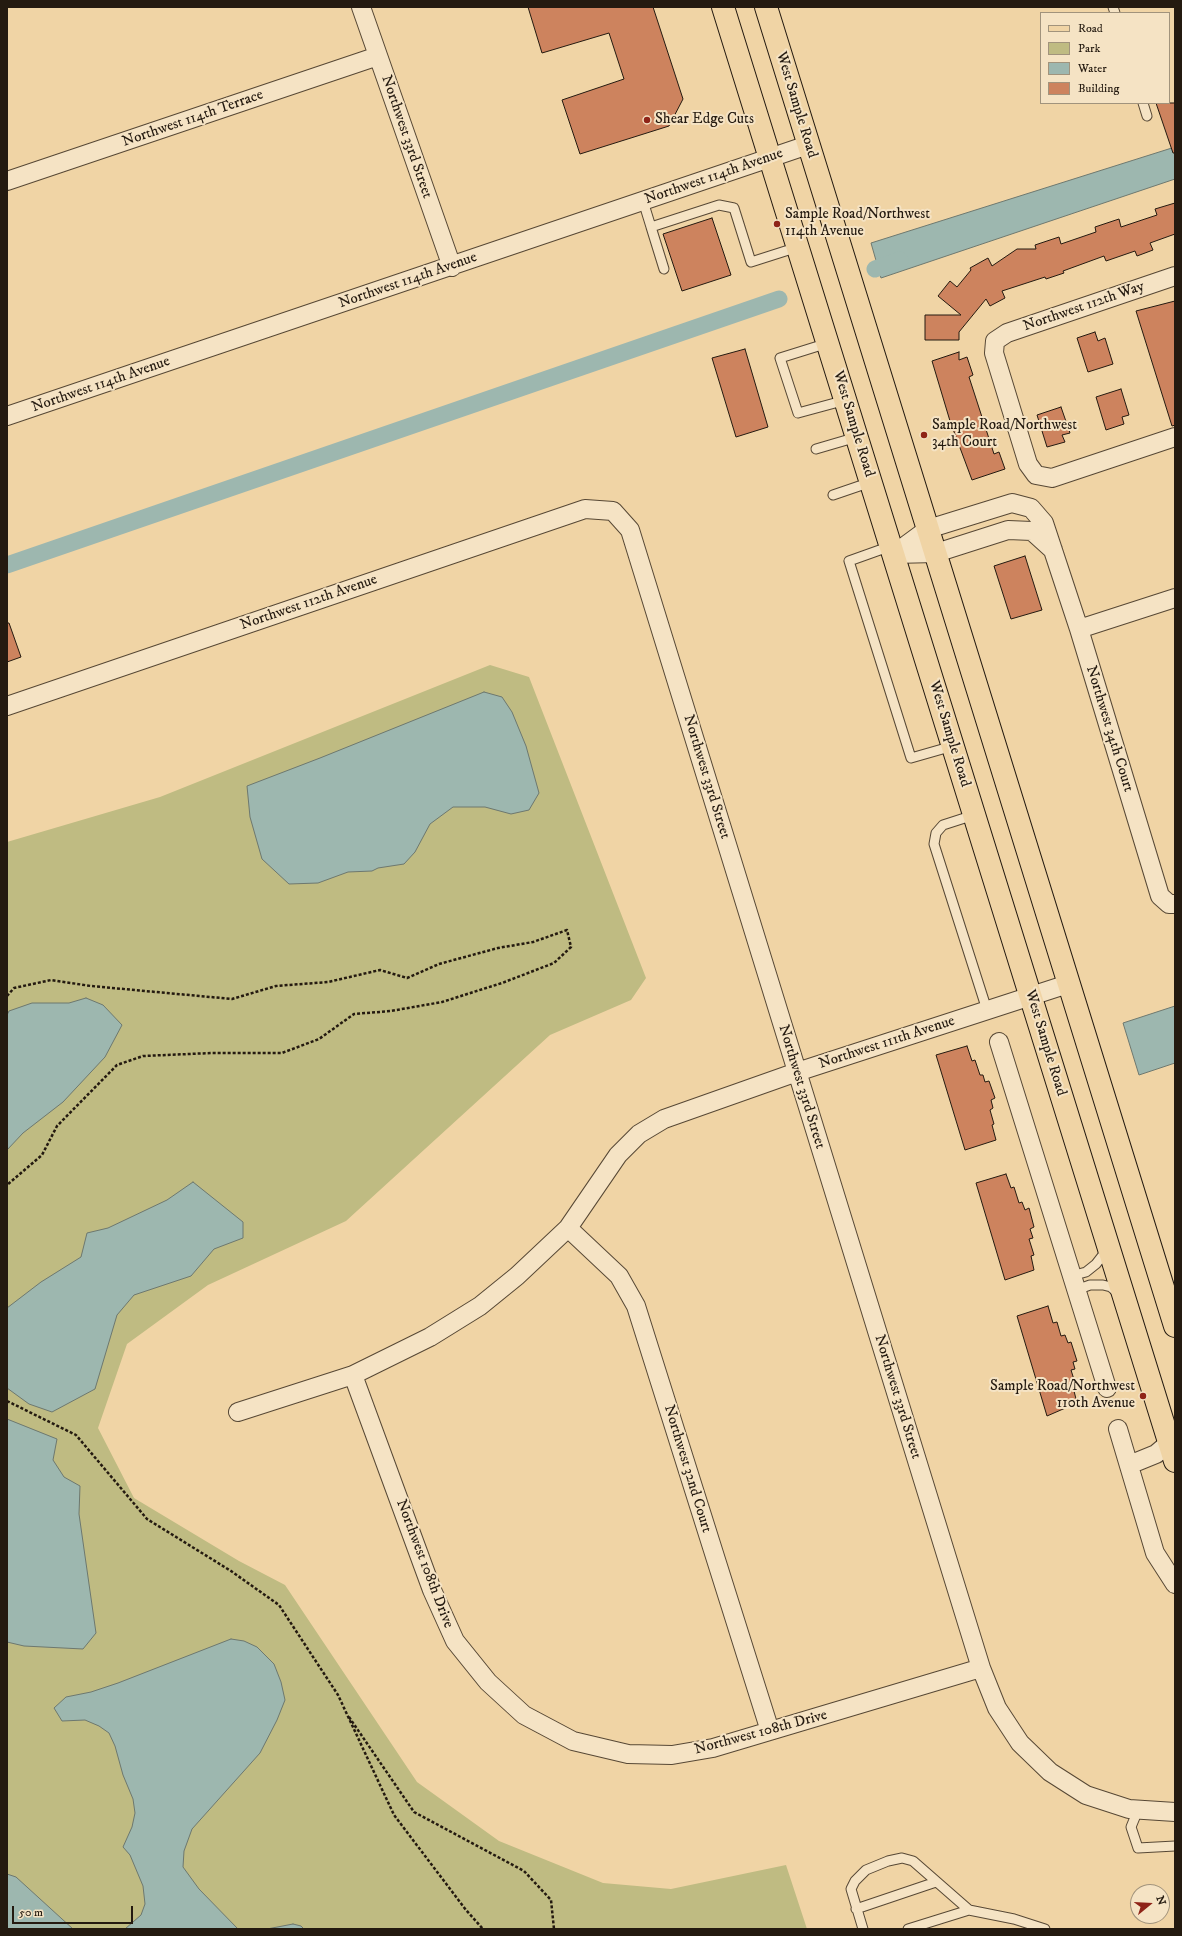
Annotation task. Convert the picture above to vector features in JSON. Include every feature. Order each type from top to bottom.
[{"type":"main road","name":"West Sample Road","points":[[723,7],[1172,1452]]},
{"type":"main road","name":"West Sample Road","points":[[766,7],[1175,1326]]},
{"type":"street","name":"Northwest 33rd Street","points":[[361,7],[452,266]]},
{"type":"street","name":"Northwest 114th Terrace","points":[[7,182],[378,56]]},
{"type":"street","name":"Northwest 114th Avenue","points":[[7,416],[808,145]]},
{"type":"street","name":"Northwest 112th Way","points":[[1175,276],[1007,333],[995,341],[994,353],[1028,464],[1036,475],[1052,478],[1175,437]]},
{"type":"street","name":"Northwest 34th Court","points":[[892,550],[928,529],[1012,503],[1031,508],[1044,523],[1080,629],[1160,896],[1172,904]]},
{"type":"street","name":"Northwest 112th Avenue","points":[[7,706],[585,509],[613,511]]},
{"type":"street","name":"Northwest 33rd Street","points":[[613,511],[630,530],[981,1668]]},
{"type":"street","name":"Northwest 34th Court","points":[[892,550],[936,553],[1008,530],[1032,531],[1053,550]]},
{"type":"street","points":[[1080,629],[1175,598]]},
{"type":"street","name":"Northwest 111th Avenue","points":[[238,1412],[354,1375],[430,1337],[480,1306],[517,1276],[568,1228],[618,1154],[639,1134],[664,1119],[796,1072],[1068,984]]},
{"type":"street","points":[[999,1042],[1107,1388]]},
{"type":"street","name":"Northwest 32nd Court","points":[[568,1228],[619,1276],[636,1306],[770,1731]]},
{"type":"street","name":"Northwest 108th Drive","points":[[354,1375],[432,1590],[455,1641],[488,1682],[524,1716],[573,1741],[628,1754],[672,1755],[713,1748],[981,1668]]},
{"type":"street","points":[[1118,1429],[1155,1552],[1175,1584]]},
{"type":"street","points":[[1128,1465],[1156,1454],[1172,1452]]},
{"type":"street","points":[[981,1668],[996,1708],[1020,1743],[1050,1772],[1086,1796],[1128,1809],[1175,1812]]},
{"type":"lane","points":[[1143,104],[1147,116]]},
{"type":"lane","points":[[642,201],[664,269]]},
{"type":"lane","points":[[651,227],[719,205],[729,206],[734,208],[751,262],[798,247]]},
{"type":"lane","points":[[828,343],[780,358],[798,413],[846,400]]},
{"type":"lane","points":[[816,449],[857,437]]},
{"type":"lane","points":[[833,495],[871,482]]},
{"type":"lane","points":[[892,550],[849,561],[911,758],[953,746]]},
{"type":"lane","points":[[974,815],[943,825],[936,833],[934,844],[987,1010]]},
{"type":"lane","points":[[1074,1283],[1096,1264],[1103,1255],[1106,1241]]},
{"type":"lane","points":[[1074,1283],[1111,1287],[1124,1300]]},
{"type":"lane","points":[[1138,1810],[1131,1827],[1138,1848],[1175,1846]]},
{"type":"lane","points":[[863,1929],[851,1889],[855,1881],[866,1870],[888,1861],[902,1858],[913,1862],[968,1910]]},
{"type":"lane","points":[[856,1909],[936,1882]]},
{"type":"lane","points":[[908,1929],[968,1910],[1014,1919],[1045,1929]]},
{"type":"path","points":[[7,996],[14,988],[51,980],[90,986],[232,999],[276,986],[328,982],[380,970],[407,978],[439,964],[498,948],[533,942],[566,930],[571,947],[554,964],[502,983],[442,1002],[354,1014],[319,1039],[282,1053],[212,1053],[143,1056],[117,1065],[57,1126],[42,1155],[7,1185]]},
{"type":"path","points":[[7,1401],[76,1435],[147,1519],[231,1570],[279,1605],[338,1695],[394,1814],[466,1910],[483,1929]]},
{"type":"path","points":[[345,1712],[414,1812],[524,1871],[551,1900],[554,1929]]},
{"type":"green space","points":[[490,665],[529,677],[646,978],[631,1000],[550,1035],[346,1221],[208,1285],[127,1344],[98,1428],[134,1498],[239,1561],[285,1585],[417,1782],[499,1841],[603,1883],[671,1889],[786,1865],[807,1929],[7,1929],[7,842],[160,797]]},
{"type":"water","points":[[1175,147],[1175,179],[881,278],[871,243]]},
{"type":"water","points":[[484,692],[502,697],[512,712],[526,746],[539,793],[529,810],[511,814],[485,807],[453,807],[430,824],[415,852],[404,864],[378,868],[372,871],[348,872],[318,883],[289,884],[262,859],[250,817],[247,786]]},
{"type":"water","points":[[86,998],[103,1005],[122,1025],[105,1057],[63,1102],[23,1133],[7,1150],[7,1015],[9,1011],[32,1003],[69,1003]]},
{"type":"water","points":[[1175,1006],[1175,1063],[1139,1075],[1123,1023]]},
{"type":"water","points":[[193,1182],[243,1222],[243,1238],[214,1249],[191,1276],[134,1295],[117,1315],[95,1389],[52,1412],[29,1404],[7,1388],[7,1308],[41,1282],[81,1257],[87,1233],[108,1228],[167,1200]]},
{"type":"water","points":[[7,1419],[57,1439],[53,1460],[64,1477],[80,1486],[79,1514],[96,1633],[83,1649],[24,1646],[7,1642]]},
{"type":"water","points":[[231,1639],[244,1641],[257,1647],[274,1664],[281,1682],[285,1700],[277,1720],[260,1753],[192,1829],[184,1851],[183,1867],[199,1889],[238,1929],[125,1929],[141,1915],[145,1904],[143,1886],[130,1855],[123,1847],[132,1827],[135,1813],[133,1799],[109,1733],[99,1726],[85,1720],[62,1721],[54,1708],[66,1697],[91,1692],[118,1683]]},
{"type":"water","points":[[7,1874],[16,1877],[73,1929],[7,1929]]},
{"type":"water","points":[[293,1924],[301,1926],[304,1929],[267,1929]]},
{"type":"building","points":[[528,7],[653,7],[683,99],[669,126],[580,154],[562,100],[624,79],[609,33],[542,53]]},
{"type":"building","points":[[1175,103],[1175,153],[1173,153],[1156,104]]},
{"type":"building","points":[[1175,203],[1175,234],[1150,243],[1153,250],[1137,256],[1135,251],[1106,261],[1104,256],[1063,271],[1064,273],[1046,279],[1045,277],[1002,291],[1005,298],[990,306],[986,299],[959,332],[959,340],[925,340],[925,315],[961,315],[938,296],[950,281],[957,287],[971,270],[970,268],[988,258],[992,266],[1017,249],[1036,249],[1035,245],[1059,237],[1061,244],[1096,232],[1095,227],[1119,219],[1121,227],[1157,215],[1155,209]]},
{"type":"building","points":[[712,218],[731,275],[682,291],[663,234]]},
{"type":"building","points":[[1175,301],[1175,425],[1172,426],[1136,311]]},
{"type":"building","points":[[1095,332],[1098,341],[1105,338],[1113,364],[1088,372],[1077,338]]},
{"type":"building","points":[[745,349],[768,427],[736,437],[712,358]]},
{"type":"building","points":[[959,352],[959,360],[967,357],[973,375],[969,377],[994,454],[999,452],[1005,469],[972,480],[950,421],[932,361]]},
{"type":"building","points":[[1121,389],[1129,415],[1122,417],[1124,424],[1106,430],[1096,397]]},
{"type":"building","points":[[1061,407],[1070,433],[1062,435],[1065,442],[1047,447],[1037,415]]},
{"type":"building","points":[[1025,556],[1042,610],[1011,619],[994,566]]},
{"type":"building","points":[[7,623],[9,623],[21,657],[7,662]]},
{"type":"building","points":[[967,1046],[972,1061],[975,1060],[980,1075],[983,1075],[985,1082],[989,1081],[995,1098],[991,1100],[993,1108],[990,1110],[996,1140],[965,1150],[936,1055]]},
{"type":"building","points":[[1006,1174],[1011,1188],[1014,1187],[1019,1203],[1022,1202],[1025,1210],[1029,1208],[1034,1227],[1030,1229],[1033,1238],[1029,1239],[1034,1255],[1031,1256],[1034,1270],[1005,1280],[976,1183]]},
{"type":"building","points":[[1048,1306],[1053,1323],[1057,1322],[1061,1336],[1065,1335],[1068,1343],[1071,1342],[1077,1361],[1073,1362],[1075,1369],[1071,1370],[1076,1386],[1073,1387],[1077,1403],[1047,1416],[1017,1316]]},
{"type":"waterway","points":[[875,269],[900,260]]},
{"type":"waterway","points":[[7,565],[779,299]]},
{"type":"place","name":"Shear Edge Cuts","points":[[647,120]]},
{"type":"place","name":"Sample Road/Northwest 114th Avenue","points":[[777,224]]},
{"type":"place","name":"Sample Road/Northwest 34th Court","points":[[924,435]]},
{"type":"place","name":"Sample Road/Northwest 110th Avenue","points":[[1143,1396]]}]
